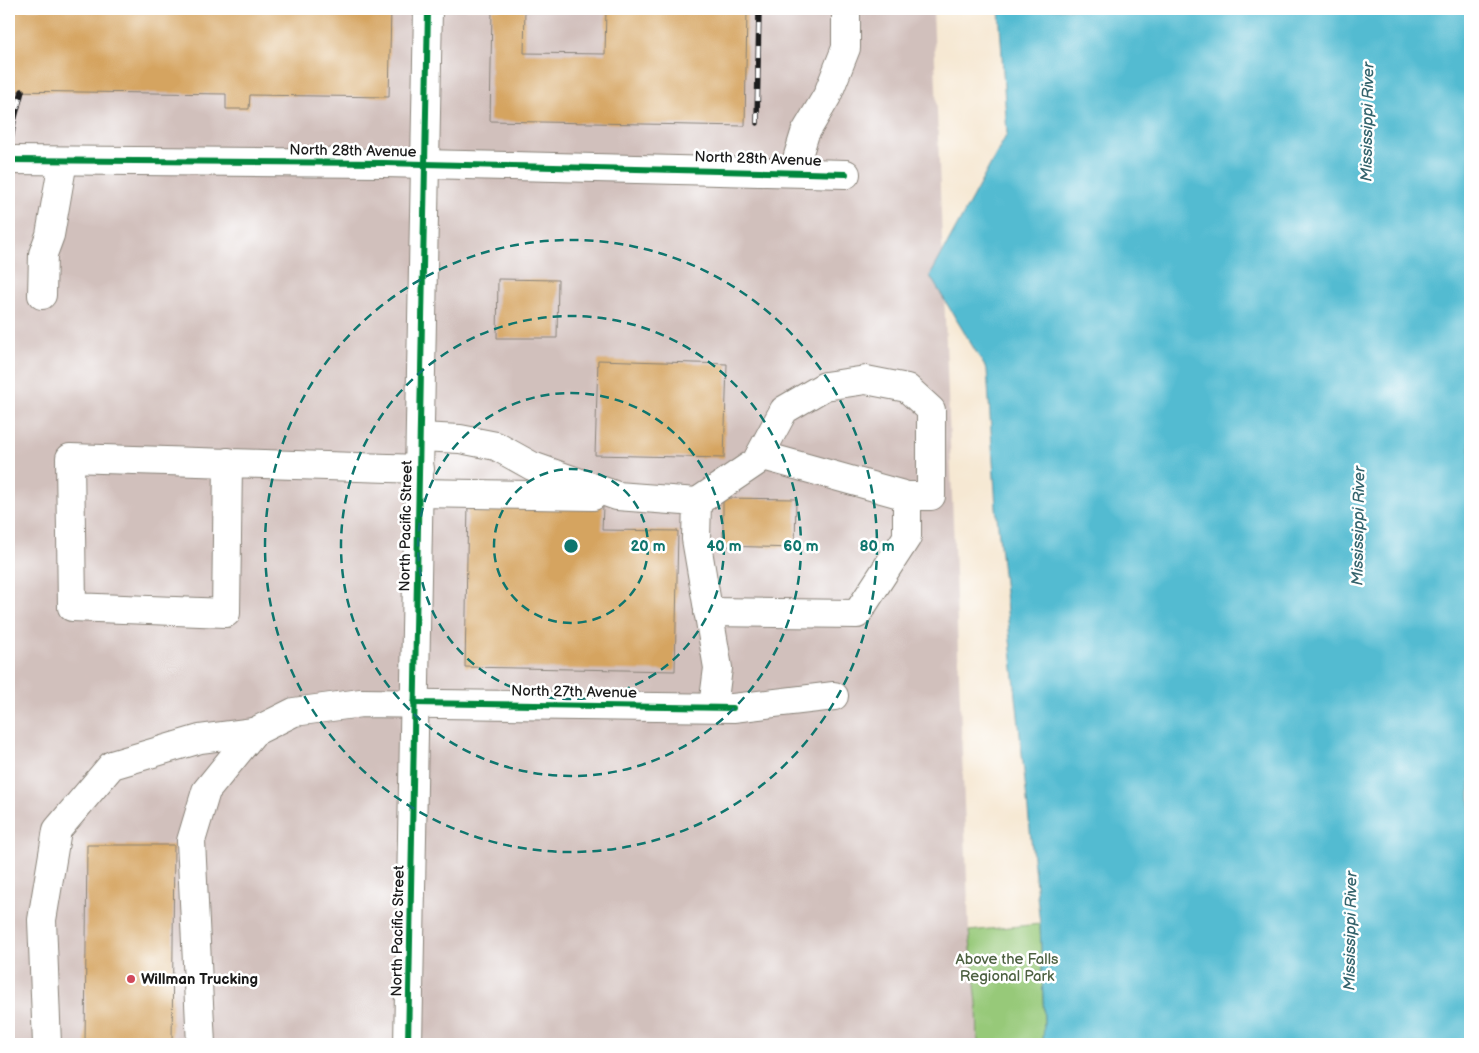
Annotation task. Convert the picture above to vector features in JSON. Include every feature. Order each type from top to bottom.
[{"type":"street","name":"North Pacific Street","points":[[408,1044],[428,9]]},
{"type":"street","points":[[793,172],[805,132],[827,96],[846,48],[846,9]]},
{"type":"street","name":"North 28th Avenue","points":[[9,160],[424,164],[846,174]]},
{"type":"street","points":[[42,295],[43,254],[50,235],[63,161]]},
{"type":"street","points":[[228,462],[226,612],[72,607],[70,458],[228,462],[419,481],[697,502],[756,462],[784,410],[825,386],[866,380],[907,388],[931,410],[919,496],[907,537],[858,614],[708,612]]},
{"type":"street","points":[[420,437],[460,439],[496,446],[532,466],[617,496]]},
{"type":"street","points":[[760,455],[919,496]]},
{"type":"street","points":[[697,502],[696,540],[723,707]]},
{"type":"street","name":"North 27th Avenue","points":[[254,732],[294,712],[361,702],[723,707],[834,696]]},
{"type":"street","points":[[47,1044],[42,920],[57,830],[112,764],[200,739],[254,732]]},
{"type":"street","points":[[201,1044],[191,841],[206,791],[254,732]]},
{"type":"shaded area","points":[[9,9],[933,9],[969,931],[977,1003],[978,1044],[9,1044]]},
{"type":"green space","name":"Above the Falls Regional Park","points":[[1040,924],[1044,1021],[1043,1044],[978,1044],[977,1003],[969,931]]},
{"type":"water","name":"Mississippi River","points":[[999,9],[1470,9],[1470,1044],[1043,1044],[1044,1021],[1040,924],[996,507],[987,370],[930,276],[1007,134]]},
{"type":"building","points":[[9,9],[391,9],[389,97],[250,95],[249,109],[226,109],[226,94],[9,91]]},
{"type":"building","points":[[492,9],[525,9],[524,53],[605,54],[606,9],[747,10],[745,126],[490,121]]},
{"type":"building","points":[[498,279],[558,280],[557,338],[497,338]]},
{"type":"building","points":[[598,360],[727,364],[724,458],[595,455]]},
{"type":"building","points":[[723,498],[796,499],[795,548],[723,546]]},
{"type":"building","points":[[468,503],[603,506],[602,530],[678,531],[675,671],[465,667]]},
{"type":"building","points":[[87,845],[174,845],[172,1044],[85,1044]]},
{"type":"railway","points":[[757,123],[759,9]]},
{"type":"railway","points":[[9,152],[14,121],[22,91]]},
{"type":"cycle path","points":[[408,1044],[428,9]]},
{"type":"cycle path","points":[[9,160],[384,163],[846,174]]},
{"type":"cycle path","points":[[414,703],[733,708]]},
{"type":"place","name":"Willman Trucking","points":[[131,979]]}]
